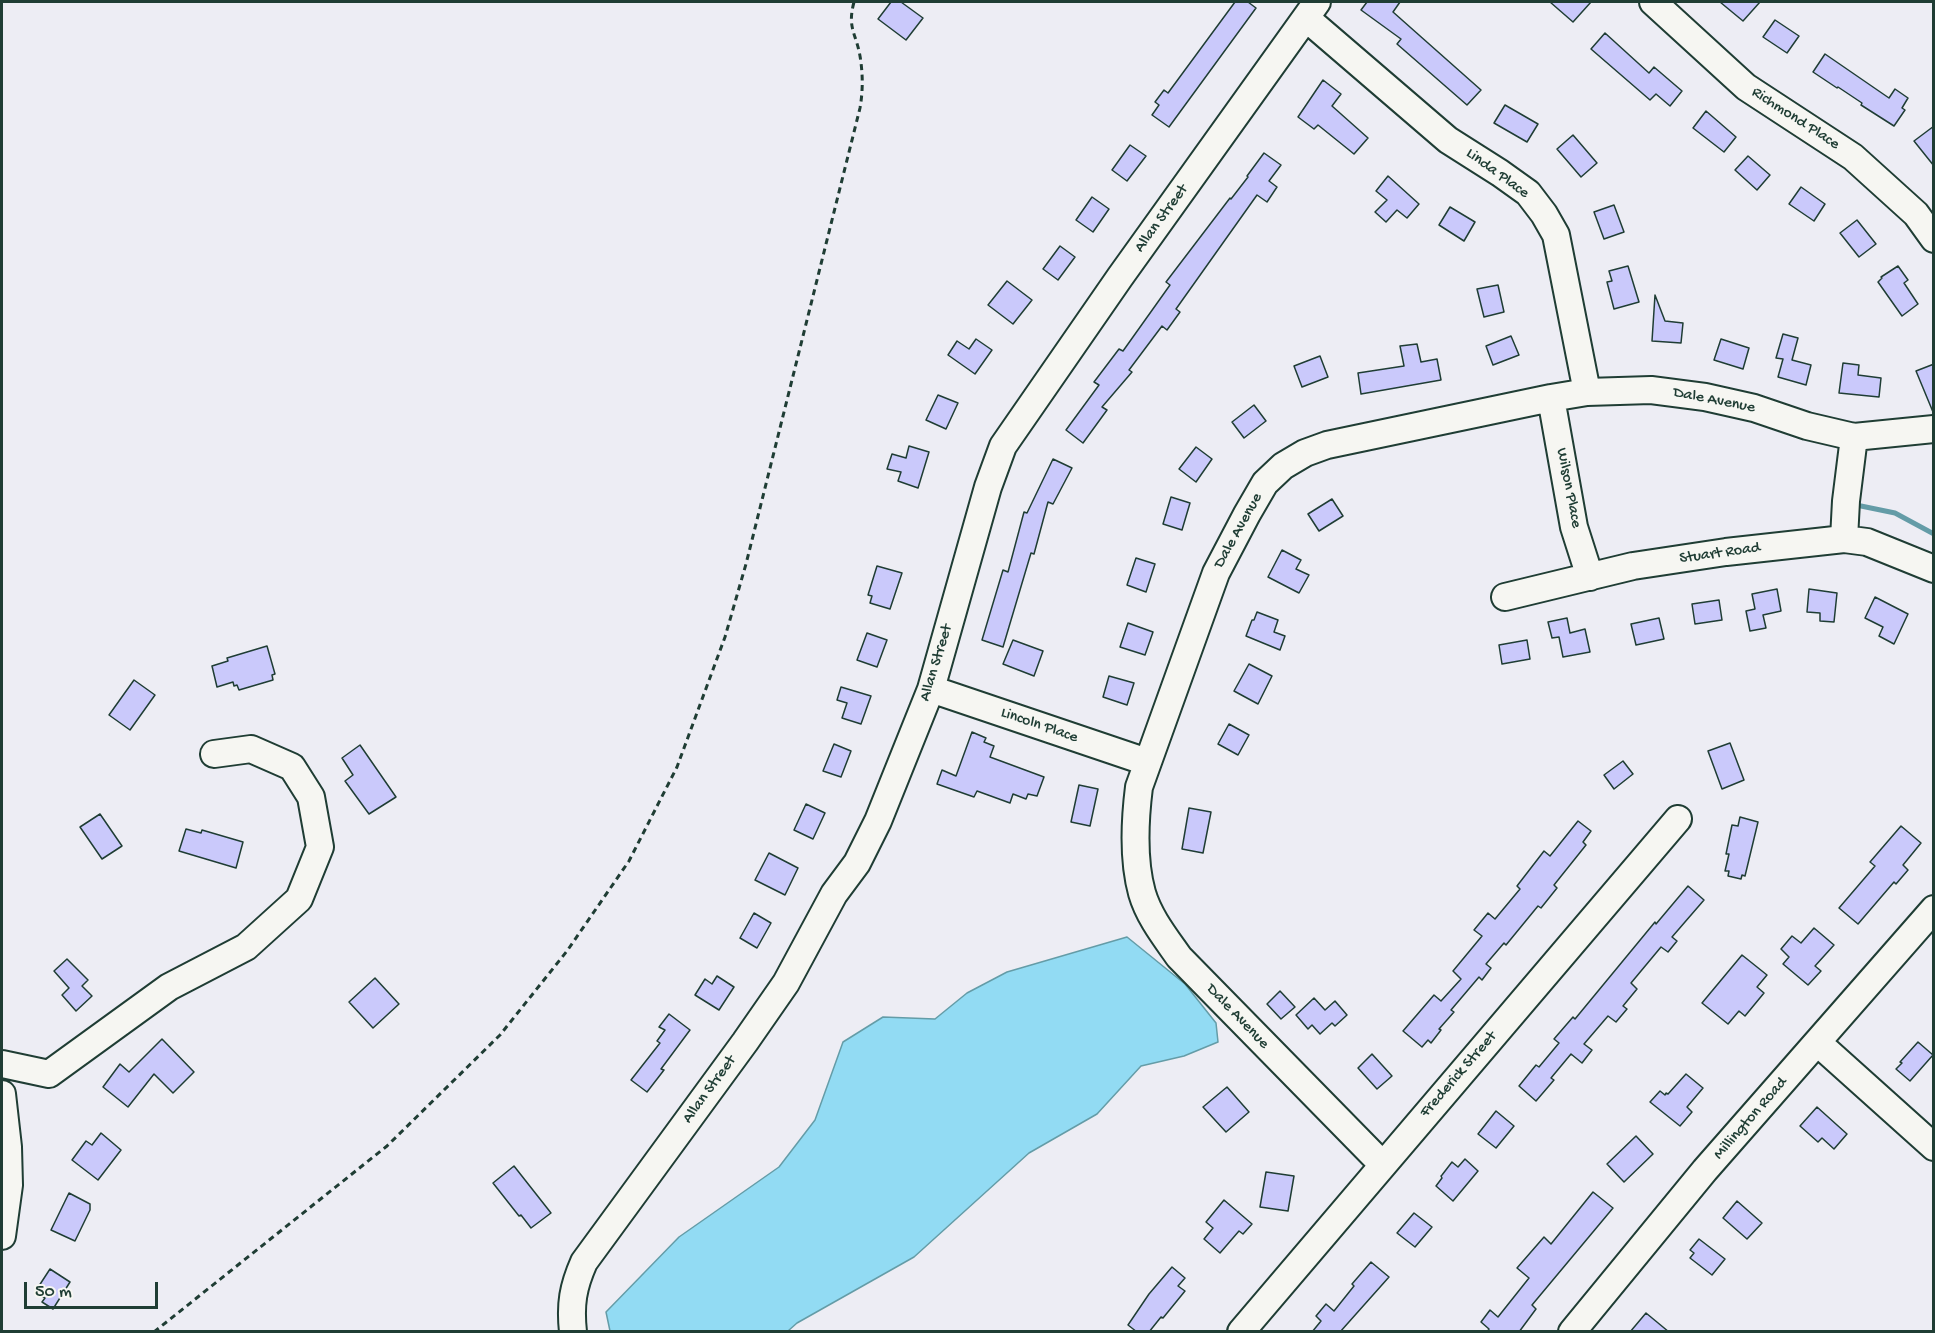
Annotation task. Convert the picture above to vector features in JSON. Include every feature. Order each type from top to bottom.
[{"type":"street","name":"Richmond Place","points":[[1653,2],[1746,87],[1853,157],[1916,214],[1934,239]]},
{"type":"street","name":"Linda Place","points":[[1312,10],[1448,140],[1528,193],[1544,214],[1556,235],[1587,392]]},
{"type":"street","name":"Allan Street","points":[[573,1332],[571,1309],[575,1281],[584,1262],[786,983],[834,894],[857,863],[878,821],[931,689],[988,487],[1003,446],[1120,277],[1312,10]]},
{"type":"street","name":"Dale Avenue","points":[[1382,1164],[1179,957],[1155,922],[1142,893],[1135,819],[1139,787],[1216,573],[1266,483],[1283,466],[1305,453],[1327,445],[1587,392],[1651,390],[1706,397],[1754,408],[1807,426],[1854,437],[1934,429]]},
{"type":"street","name":"Wilson Place","points":[[1551,398],[1574,527],[1590,577]]},
{"type":"street","points":[[1844,538],[1854,437]]},
{"type":"street","name":"Stuart Road","points":[[1505,597],[1633,566],[1844,538],[1868,542],[1934,569]]},
{"type":"street","name":"Lincoln Place","points":[[931,689],[1147,762]]},
{"type":"street","points":[[2,1064],[49,1074],[169,987],[246,947],[299,899],[320,847],[311,797],[292,767],[251,749],[214,754]]},
{"type":"street","name":"Frederick Street","points":[[1241,1332],[1678,819]]},
{"type":"street","name":"Millington Road","points":[[1572,1332],[1705,1170],[1934,909]]},
{"type":"street","points":[[1818,1043],[1934,1147]]},
{"type":"street","points":[[2,1094],[8,1147],[9,1185],[2,1236]]},
{"type":"path","points":[[154,1332],[387,1146],[500,1035],[567,951],[629,861],[677,767],[725,637],[746,564],[860,108],[863,91],[860,56],[850,25],[854,2]]},
{"type":"water","points":[[1127,937],[1185,984],[1216,1023],[1218,1042],[1184,1056],[1141,1066],[1097,1114],[1029,1153],[914,1257],[797,1323],[788,1331],[610,1331],[606,1312],[679,1237],[779,1167],[815,1120],[843,1042],[883,1017],[935,1019],[967,993],[1007,972]]},
{"type":"building","points":[[891,2],[901,2],[923,18],[906,40],[878,19]]},
{"type":"building","points":[[1235,2],[1248,2],[1256,8],[1169,127],[1152,115],[1159,105],[1155,102],[1164,90],[1168,93]]},
{"type":"building","points":[[1367,2],[1400,2],[1393,12],[1481,90],[1467,105],[1397,44],[1401,39],[1361,10]]},
{"type":"building","points":[[1550,2],[1591,2],[1573,22]]},
{"type":"building","points":[[1720,2],[1760,2],[1743,21]]},
{"type":"building","points":[[1775,20],[1799,36],[1787,53],[1763,37]]},
{"type":"building","points":[[1605,33],[1649,73],[1654,67],[1682,91],[1670,106],[1656,94],[1650,100],[1591,49]]},
{"type":"building","points":[[1825,54],[1889,98],[1895,89],[1908,98],[1902,108],[1905,110],[1894,126],[1813,72]]},
{"type":"building","points":[[1323,80],[1341,94],[1332,106],[1368,138],[1354,154],[1318,125],[1314,129],[1298,117]]},
{"type":"building","points":[[1505,105],[1538,124],[1527,142],[1494,123]]},
{"type":"building","points":[[1706,111],[1736,137],[1724,152],[1693,128]]},
{"type":"building","points":[[1934,126],[1934,166],[1914,141]]},
{"type":"building","points":[[1573,135],[1597,163],[1581,177],[1557,149]]},
{"type":"building","points":[[1130,145],[1146,156],[1127,181],[1112,170]]},
{"type":"building","points":[[1264,153],[1281,165],[1269,181],[1277,187],[1267,202],[1257,195],[1176,309],[1180,312],[1167,330],[1162,326],[1129,370],[1132,372],[1102,407],[1107,410],[1083,443],[1066,430],[1099,385],[1094,382],[1119,349],[1123,351],[1170,285],[1166,282]]},
{"type":"building","points":[[1748,156],[1770,175],[1757,190],[1735,170]]},
{"type":"building","points":[[1388,176],[1419,204],[1407,218],[1397,210],[1386,222],[1375,212],[1387,200],[1376,191]]},
{"type":"building","points":[[1801,187],[1825,204],[1814,221],[1789,204]]},
{"type":"building","points":[[1092,197],[1109,209],[1093,232],[1076,220]]},
{"type":"building","points":[[1614,205],[1624,232],[1604,239],[1594,212]]},
{"type":"building","points":[[1450,207],[1475,222],[1464,241],[1439,225]]},
{"type":"building","points":[[1857,220],[1876,244],[1859,257],[1840,233]]},
{"type":"building","points":[[1060,246],[1075,257],[1058,280],[1043,269]]},
{"type":"building","points":[[1628,266],[1639,302],[1614,309],[1607,282],[1612,281],[1609,271]]},
{"type":"building","points":[[1898,266],[1908,280],[1904,283],[1918,304],[1902,316],[1878,282],[1881,277]]},
{"type":"building","points":[[1007,281],[1032,300],[1013,324],[988,305]]},
{"type":"building","points":[[1498,285],[1504,312],[1484,317],[1477,289]]},
{"type":"building","points":[[1655,295],[1665,321],[1683,323],[1681,343],[1652,341]]},
{"type":"building","points":[[1783,334],[1798,338],[1792,360],[1811,365],[1806,385],[1778,377],[1783,359],[1776,358]]},
{"type":"building","points":[[1511,336],[1519,355],[1493,365],[1486,346]]},
{"type":"building","points":[[976,339],[992,350],[975,374],[948,355],[957,341],[969,349]]},
{"type":"building","points":[[1721,339],[1749,348],[1743,369],[1714,360]]},
{"type":"building","points":[[1417,344],[1421,362],[1437,359],[1441,380],[1361,394],[1358,373],[1404,366],[1400,346]]},
{"type":"building","points":[[1320,356],[1328,377],[1302,387],[1294,366]]},
{"type":"building","points":[[1843,363],[1859,365],[1858,375],[1881,378],[1879,397],[1839,393]]},
{"type":"building","points":[[1934,364],[1934,412],[1933,412],[1916,371]]},
{"type":"building","points":[[938,395],[958,403],[946,429],[926,420]]},
{"type":"building","points":[[1254,405],[1266,421],[1244,438],[1232,422]]},
{"type":"building","points":[[909,446],[929,452],[918,488],[898,481],[901,472],[887,469],[892,454],[906,458]]},
{"type":"building","points":[[1196,447],[1212,459],[1196,482],[1179,469]]},
{"type":"building","points":[[1053,459],[1072,468],[1053,504],[1048,502],[1034,554],[1031,553],[1003,647],[982,640],[1003,570],[1008,572],[1024,512],[1027,513]]},
{"type":"building","points":[[1171,497],[1190,503],[1182,530],[1163,524]]},
{"type":"building","points":[[1332,499],[1343,516],[1319,531],[1308,514]]},
{"type":"building","points":[[1282,550],[1301,560],[1296,569],[1309,575],[1299,593],[1268,577]]},
{"type":"building","points":[[1136,558],[1155,564],[1146,592],[1127,585]]},
{"type":"building","points":[[877,566],[902,573],[890,609],[870,603],[872,596],[868,595]]},
{"type":"building","points":[[1777,589],[1781,611],[1763,615],[1766,628],[1750,631],[1746,611],[1755,609],[1752,594]]},
{"type":"building","points":[[1809,589],[1837,593],[1834,622],[1820,621],[1820,613],[1807,612]]},
{"type":"building","points":[[1875,597],[1908,614],[1894,644],[1879,636],[1883,627],[1865,618]]},
{"type":"building","points":[[1719,600],[1722,620],[1695,624],[1692,604]]},
{"type":"building","points":[[1257,612],[1278,620],[1274,632],[1285,636],[1280,650],[1246,636]]},
{"type":"building","points":[[1567,618],[1570,633],[1585,629],[1590,652],[1563,657],[1559,637],[1552,638],[1548,622]]},
{"type":"building","points":[[1659,618],[1664,639],[1636,645],[1631,624]]},
{"type":"building","points":[[1128,623],[1153,632],[1145,655],[1120,647]]},
{"type":"building","points":[[867,633],[887,640],[877,667],[857,660]]},
{"type":"building","points":[[1013,640],[1043,651],[1034,676],[1003,664]]},
{"type":"building","points":[[1527,640],[1530,659],[1502,664],[1499,645]]},
{"type":"building","points":[[267,646],[275,674],[272,675],[273,680],[239,690],[233,682],[217,687],[212,666],[228,661],[227,658]]},
{"type":"building","points":[[1249,664],[1272,676],[1258,704],[1234,691]]},
{"type":"building","points":[[1109,676],[1134,683],[1127,705],[1103,697]]},
{"type":"building","points":[[134,680],[155,695],[130,730],[109,715]]},
{"type":"building","points":[[841,687],[871,696],[861,724],[842,718],[847,703],[837,700]]},
{"type":"building","points":[[1229,724],[1249,735],[1238,755],[1218,744]]},
{"type":"building","points":[[972,732],[986,738],[984,742],[994,746],[990,757],[1044,777],[1037,796],[1028,794],[1026,799],[1013,794],[1010,803],[977,791],[974,797],[937,784],[942,770],[956,776]]},
{"type":"building","points":[[1730,743],[1744,780],[1722,789],[1708,751]]},
{"type":"building","points":[[834,744],[851,751],[841,777],[823,771]]},
{"type":"building","points":[[360,745],[396,797],[369,814],[345,781],[353,775],[342,758]]},
{"type":"building","points":[[1623,761],[1633,774],[1614,789],[1604,775]]},
{"type":"building","points":[[1079,785],[1098,789],[1090,826],[1071,822]]},
{"type":"building","points":[[806,804],[825,813],[813,839],[794,830]]},
{"type":"building","points":[[1189,808],[1211,812],[1203,853],[1182,849]]},
{"type":"building","points":[[100,814],[122,846],[102,859],[80,827]]},
{"type":"building","points":[[1740,817],[1758,822],[1745,876],[1742,875],[1741,879],[1728,876],[1729,871],[1725,871],[1732,825],[1738,826]]},
{"type":"building","points":[[1578,821],[1591,831],[1583,842],[1586,845],[1554,885],[1557,888],[1541,908],[1538,906],[1506,945],[1504,943],[1486,964],[1491,968],[1482,980],[1479,977],[1451,1010],[1454,1012],[1439,1029],[1441,1030],[1431,1043],[1428,1040],[1422,1047],[1403,1031],[1434,995],[1441,1001],[1461,979],[1453,971],[1482,936],[1474,930],[1488,913],[1495,919],[1520,889],[1517,886],[1544,851],[1550,856]]},
{"type":"building","points":[[1901,826],[1921,843],[1903,865],[1908,870],[1896,884],[1894,882],[1858,924],[1839,908],[1875,866],[1870,862]]},
{"type":"building","points":[[186,829],[201,833],[202,830],[243,842],[236,868],[179,851]]},
{"type":"building","points":[[769,853],[798,868],[785,895],[755,880]]},
{"type":"building","points":[[1688,886],[1704,900],[1672,937],[1677,941],[1668,952],[1661,947],[1631,983],[1637,989],[1623,1006],[1627,1009],[1616,1022],[1608,1016],[1584,1044],[1592,1050],[1582,1063],[1571,1054],[1551,1078],[1554,1080],[1536,1101],[1519,1086],[1536,1065],[1539,1067],[1559,1043],[1554,1039],[1573,1017],[1575,1019],[1655,922],[1656,924]]},
{"type":"building","points":[[754,913],[771,923],[757,948],[740,938]]},
{"type":"building","points":[[1814,928],[1834,945],[1815,966],[1821,971],[1808,985],[1783,964],[1789,957],[1781,949],[1792,936],[1801,943]]},
{"type":"building","points":[[1742,955],[1767,975],[1757,987],[1764,993],[1745,1016],[1739,1011],[1728,1024],[1702,1003]]},
{"type":"building","points":[[67,959],[88,980],[82,986],[92,996],[76,1011],[62,995],[69,988],[54,971]]},
{"type":"building","points":[[717,976],[734,987],[719,1010],[695,995],[705,979],[712,984]]},
{"type":"building","points":[[375,978],[399,1004],[373,1028],[349,1002]]},
{"type":"building","points":[[1280,991],[1295,1007],[1281,1019],[1267,1004]]},
{"type":"building","points":[[1314,998],[1325,1010],[1335,1001],[1347,1015],[1335,1026],[1332,1023],[1320,1034],[1312,1025],[1308,1029],[1296,1015]]},
{"type":"building","points":[[669,1014],[690,1030],[647,1092],[631,1080],[660,1043],[657,1041],[665,1030],[659,1027]]},
{"type":"building","points":[[162,1039],[194,1072],[173,1093],[154,1074],[128,1107],[103,1087],[120,1064],[129,1072]]},
{"type":"building","points":[[1918,1042],[1933,1055],[1910,1081],[1896,1069]]},
{"type":"building","points":[[1372,1054],[1392,1076],[1377,1089],[1358,1068]]},
{"type":"building","points":[[1686,1074],[1703,1088],[1687,1107],[1692,1112],[1680,1126],[1650,1102],[1660,1091],[1665,1095],[1668,1094]]},
{"type":"building","points":[[1227,1087],[1249,1112],[1226,1132],[1203,1107]]},
{"type":"building","points":[[1817,1107],[1847,1134],[1834,1149],[1822,1138],[1818,1142],[1800,1126]]},
{"type":"building","points":[[1496,1111],[1514,1126],[1496,1148],[1478,1134]]},
{"type":"building","points":[[101,1133],[121,1150],[98,1180],[72,1160],[86,1141],[92,1145]]},
{"type":"building","points":[[1636,1136],[1653,1154],[1624,1182],[1607,1164]]},
{"type":"building","points":[[1465,1159],[1478,1171],[1453,1201],[1436,1186],[1452,1162],[1458,1167]]},
{"type":"building","points":[[514,1166],[551,1213],[531,1228],[493,1183]]},
{"type":"building","points":[[1266,1172],[1294,1176],[1288,1211],[1260,1207]]},
{"type":"building","points":[[1593,1192],[1613,1208],[1532,1305],[1536,1309],[1519,1332],[1487,1332],[1489,1329],[1481,1322],[1490,1310],[1498,1317],[1529,1278],[1517,1268],[1544,1237],[1551,1244]]},
{"type":"building","points":[[69,1193],[90,1204],[90,1210],[75,1241],[51,1230]]},
{"type":"building","points":[[1224,1200],[1252,1224],[1243,1234],[1239,1231],[1220,1253],[1204,1239],[1213,1228],[1206,1222]]},
{"type":"building","points":[[1737,1201],[1762,1223],[1747,1239],[1723,1218]]},
{"type":"building","points":[[1414,1213],[1432,1227],[1415,1247],[1397,1233]]},
{"type":"building","points":[[1699,1239],[1725,1259],[1712,1275],[1690,1258],[1694,1253],[1690,1250]]},
{"type":"building","points":[[1371,1262],[1389,1277],[1340,1332],[1312,1332],[1321,1321],[1316,1316],[1326,1304],[1334,1311],[1354,1286],[1352,1284]]},
{"type":"building","points":[[1172,1267],[1185,1278],[1178,1286],[1185,1291],[1149,1332],[1137,1332],[1128,1325],[1149,1294]]},
{"type":"building","points":[[50,1269],[70,1282],[53,1309],[42,1302],[45,1298],[35,1292]]},
{"type":"building","points":[[1646,1313],[1669,1332],[1630,1332]]},
{"type":"waterway","points":[[1861,506],[1895,513],[1934,534]]}]
